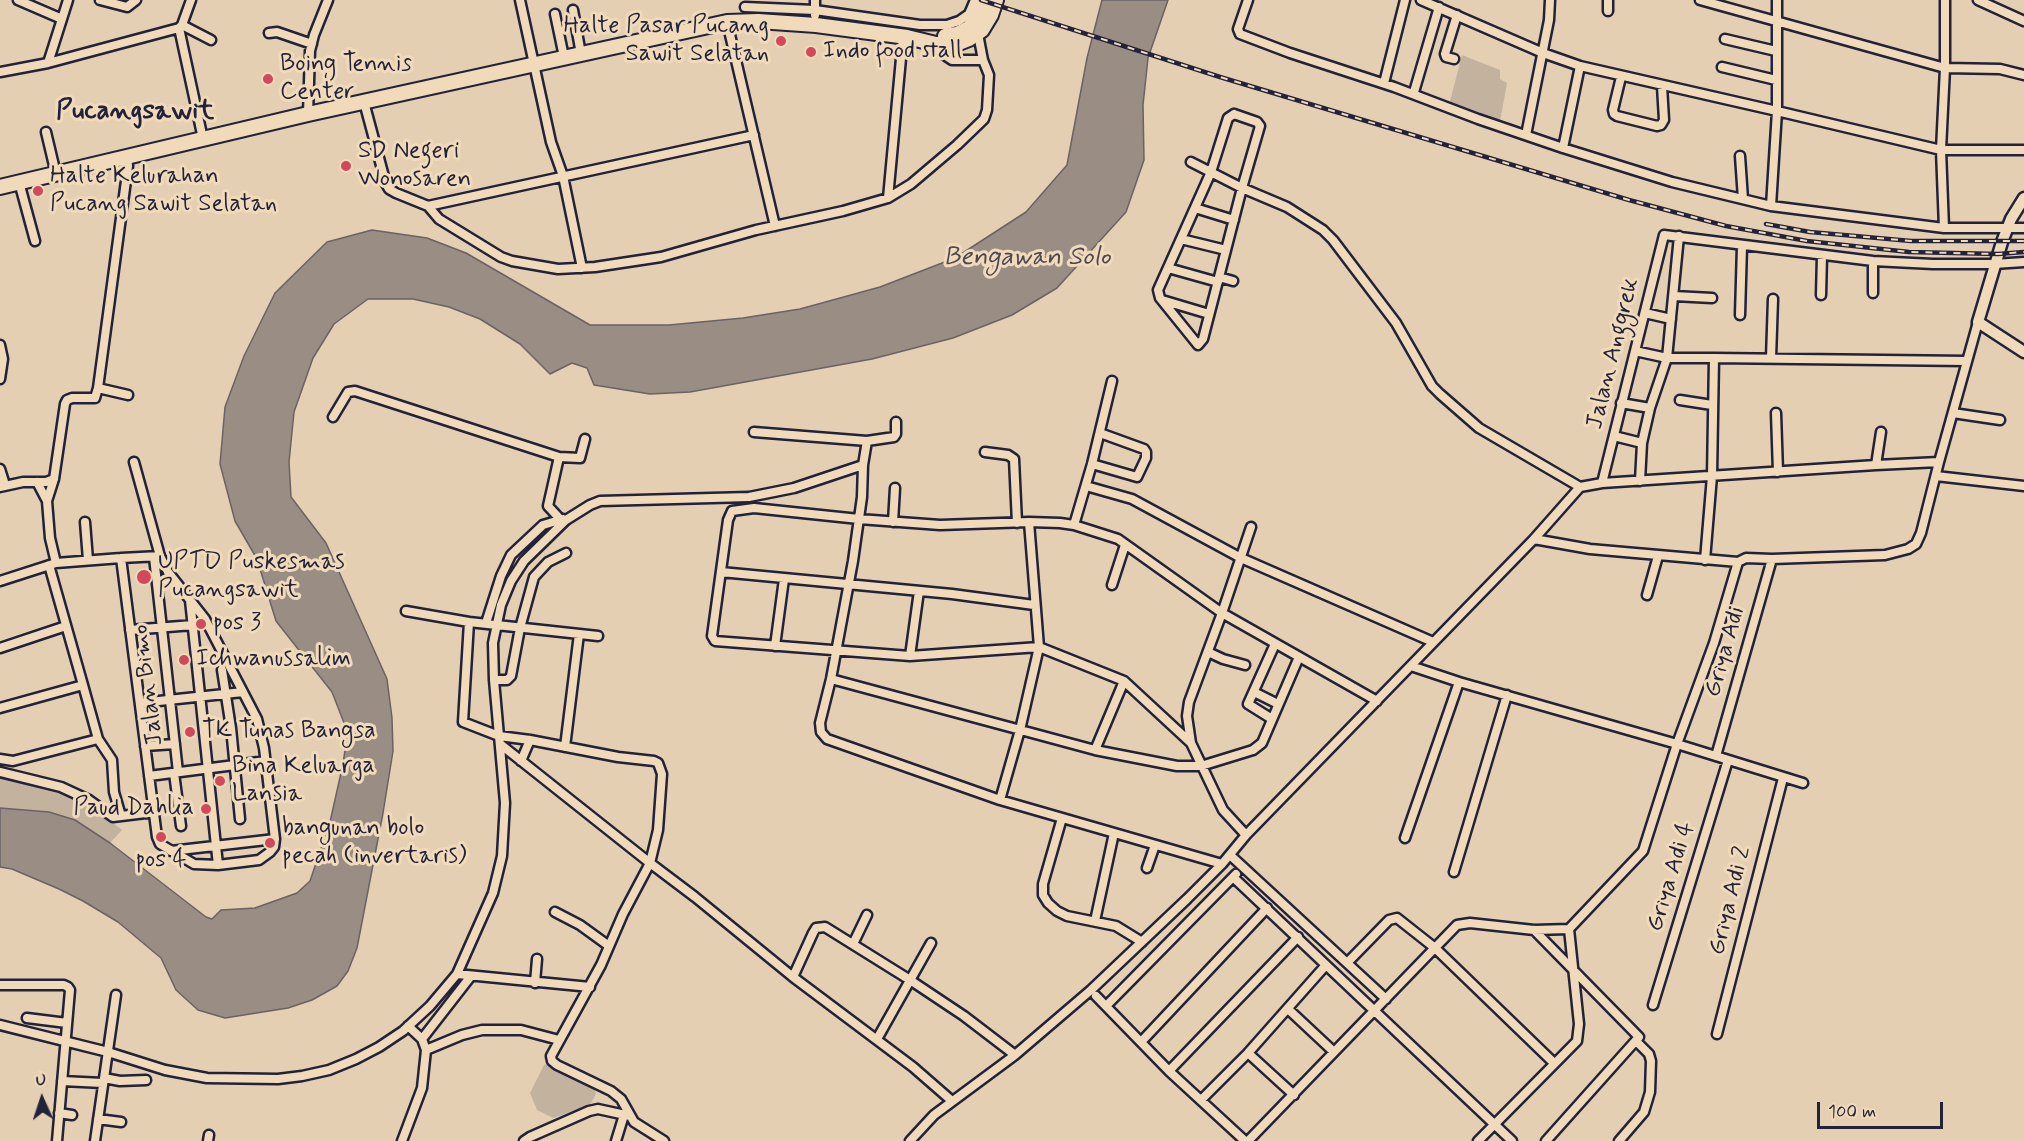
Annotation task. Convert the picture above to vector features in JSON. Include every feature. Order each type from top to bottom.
[{"type":"main road","points":[[905,37],[957,34],[973,24],[985,0]]},
{"type":"main road","points":[[0,187],[308,114],[733,22],[816,25],[905,37],[936,44],[959,43],[978,33],[987,23],[996,0]]},
{"type":"street","points":[[18,0],[62,19]]},
{"type":"street","points":[[48,63],[68,0]]},
{"type":"street","points":[[100,0],[127,7],[136,0]]},
{"type":"street","points":[[190,0],[180,26],[202,139]]},
{"type":"street","points":[[308,114],[312,44],[328,0]]},
{"type":"street","points":[[520,0],[551,142],[563,176],[582,268]]},
{"type":"street","points":[[815,0],[816,25]]},
{"type":"street","points":[[775,226],[754,135],[733,22],[748,3],[815,10],[920,26],[947,25],[959,21],[969,14],[975,0]]},
{"type":"street","points":[[1248,0],[1238,29],[1240,33],[1299,56],[1384,83],[1478,119],[1672,182],[1771,206],[1944,228],[2024,228]]},
{"type":"street","points":[[1384,83],[1405,0]]},
{"type":"street","points":[[1423,0],[1543,53],[1621,77],[1941,150],[2024,150]]},
{"type":"street","points":[[1526,135],[1543,53],[1550,0]]},
{"type":"street","points":[[1608,0],[1608,11]]},
{"type":"street","points":[[1700,0],[1945,68],[2000,69],[2024,75]]},
{"type":"street","points":[[1771,206],[1777,111],[1777,0]]},
{"type":"street","points":[[1944,228],[1941,150],[1945,68],[1945,0]]},
{"type":"street","points":[[1978,0],[2024,21]]},
{"type":"street","points":[[1414,92],[1439,7]]},
{"type":"street","points":[[573,10],[581,54]]},
{"type":"street","points":[[555,14],[564,57]]},
{"type":"street","points":[[1454,60],[1446,57],[1445,54],[1457,15]]},
{"type":"street","points":[[0,72],[48,63],[180,26],[211,40]]},
{"type":"street","points":[[269,33],[277,32],[312,44]]},
{"type":"street","points":[[364,102],[386,184],[396,193],[428,206],[439,219],[512,261],[558,269],[622,264],[661,257],[775,226],[843,211],[888,198],[911,184],[984,119],[987,110],[989,75],[983,60],[978,33]]},
{"type":"street","points":[[888,198],[905,37]]},
{"type":"street","points":[[1725,39],[1776,51]]},
{"type":"street","points":[[936,44],[940,52],[952,60],[983,60]]},
{"type":"street","points":[[1563,148],[1580,66]]},
{"type":"street","points":[[1722,67],[1776,80]]},
{"type":"street","points":[[1621,77],[1614,114],[1657,126],[1661,125],[1664,120],[1662,86]]},
{"type":"street","points":[[1234,114],[1257,122],[1260,128],[1242,188],[1203,339],[1198,345],[1162,300],[1158,290],[1211,172],[1228,118],[1234,114]]},
{"type":"street","points":[[46,132],[56,174]]},
{"type":"street","points":[[428,206],[754,135]]},
{"type":"street","points":[[1740,156],[1743,199]]},
{"type":"street","points":[[121,816],[114,792],[112,760],[98,739],[66,626],[52,564],[47,501],[54,479],[67,400],[95,398],[98,388],[128,166],[127,157]]},
{"type":"street","points":[[1191,162],[1305,218],[1333,240],[1396,323],[1432,386],[1452,407],[1479,428],[1580,487]]},
{"type":"street","points":[[19,182],[35,241]]},
{"type":"street","points":[[1534,539],[1590,549],[1738,562],[1746,558],[1885,555],[1908,549],[1916,544],[1921,533],[1994,264],[2007,229],[2024,198]]},
{"type":"street","points":[[1195,208],[1234,220]]},
{"type":"street","name":"Jalan Anggrek","points":[[1602,483],[1662,237],[1665,234],[1679,236]]},
{"type":"street","points":[[1640,481],[1642,443],[1650,408],[1667,358],[1679,236],[1742,246],[1873,261],[1933,264],[2024,262]]},
{"type":"street","points":[[1181,239],[1226,250]]},
{"type":"street","points":[[1740,315],[1742,246]]},
{"type":"street","points":[[1821,295],[1822,256]]},
{"type":"street","points":[[1873,261],[1873,293]]},
{"type":"street","points":[[1168,268],[1233,281]]},
{"type":"street","points":[[1674,296],[1712,298]]},
{"type":"street","points":[[1771,358],[1773,299]]},
{"type":"street","points":[[1162,300],[1209,314]]},
{"type":"street","points":[[1645,312],[1671,320]]},
{"type":"street","points":[[1978,322],[2024,352]]},
{"type":"street","points":[[0,345],[3,359],[0,379]]},
{"type":"street","points":[[1635,351],[1667,358],[1967,361]]},
{"type":"street","points":[[1705,560],[1712,476],[1714,358]]},
{"type":"street","points":[[1074,525],[1092,464],[1112,381]]},
{"type":"street","points":[[98,388],[128,395]]},
{"type":"street","points":[[333,417],[348,392],[355,390],[559,458],[580,458],[585,439]]},
{"type":"street","points":[[1680,400],[1712,405]]},
{"type":"street","points":[[1622,403],[1650,408]]},
{"type":"street","points":[[1953,412],[2000,420]]},
{"type":"street","points":[[1776,414],[1778,472]]},
{"type":"street","points":[[754,432],[867,441],[894,436],[896,422]]},
{"type":"street","points":[[1876,465],[1881,432]]},
{"type":"street","points":[[1092,464],[1137,477],[1146,458],[1144,449],[1100,433]]},
{"type":"street","points":[[1614,436],[1642,443]]},
{"type":"street","points":[[867,441],[859,519],[831,679],[820,723],[821,732],[827,739],[1000,800],[1222,864]]},
{"type":"street","points":[[985,452],[1008,454],[1014,459],[1017,523]]},
{"type":"street","points":[[543,525],[559,458]]},
{"type":"street","points":[[120,558],[158,840],[194,864],[218,865],[259,860],[274,847],[275,839],[266,761],[257,719],[205,619],[157,556],[134,462]]},
{"type":"street","points":[[910,1141],[925,1124],[952,1101],[1015,1055],[1091,990],[1222,864],[1246,835],[1534,539],[1580,487],[1602,483],[1939,462]]},
{"type":"street","points":[[486,623],[501,576],[512,555],[543,525],[563,519],[590,505],[600,501],[748,497],[794,488],[864,465]]},
{"type":"street","points":[[0,469],[2,486],[54,479]]},
{"type":"street","points":[[1936,476],[2024,486]]},
{"type":"street","points":[[37,482],[47,501]]},
{"type":"street","points":[[1086,486],[1132,499],[1241,558],[1433,642]]},
{"type":"street","points":[[893,522],[895,488]]},
{"type":"street","points":[[748,497],[754,508]]},
{"type":"street","points":[[548,506],[563,519]]},
{"type":"street","points":[[1191,743],[1124,681],[1039,646],[910,656],[713,639],[720,572],[730,512],[754,508],[940,525],[1029,522],[1074,525],[1118,539],[1222,614],[1377,701]]},
{"type":"street","points":[[0,1025],[108,1052],[165,1070],[207,1078],[278,1080],[329,1070],[356,1059],[379,1047],[408,1026],[430,1006],[457,974],[493,893],[502,856],[505,803],[494,680],[493,643],[496,624],[511,581],[524,561],[563,519]]},
{"type":"street","points":[[85,522],[88,560]]},
{"type":"street","points":[[1000,800],[1020,730],[1039,646],[1029,522]]},
{"type":"street","points":[[1246,835],[1223,810],[1201,766],[1191,743],[1187,710],[1251,527]]},
{"type":"street","points":[[523,543],[524,561]]},
{"type":"street","points":[[1112,585],[1125,545]]},
{"type":"street","points":[[494,680],[507,680],[512,676],[520,628],[534,577],[548,562],[566,553]]},
{"type":"street","points":[[0,580],[52,564],[157,556]]},
{"type":"street","name":"Jalan Bimo","points":[[157,556],[161,628],[175,744],[181,826]]},
{"type":"street","points":[[1647,595],[1658,556]]},
{"type":"street","name":"Griya Adi","points":[[1716,756],[1772,559]]},
{"type":"street","points":[[1096,996],[1169,1071],[1246,1141],[1294,1095],[1461,923],[1470,922],[1534,930],[1569,929],[1643,850],[1677,744],[1714,643],[1738,562]]},
{"type":"street","points":[[720,572],[952,594],[1034,605]]},
{"type":"street","points":[[775,646],[784,579]]},
{"type":"street","points":[[910,656],[919,591]]},
{"type":"street","points":[[190,598],[218,865]]},
{"type":"street","points":[[406,611],[469,622],[598,636]]},
{"type":"street","points":[[469,622],[463,722],[500,740],[521,761],[793,977],[913,1067],[952,1101]]},
{"type":"street","points":[[130,630],[193,625]]},
{"type":"street","points":[[0,648],[66,626]]},
{"type":"street","points":[[565,747],[579,634]]},
{"type":"street","points":[[1272,719],[1248,705],[1275,644]]},
{"type":"street","points":[[1208,652],[1245,665]]},
{"type":"street","points":[[831,679],[1095,750],[1177,766],[1201,766],[1253,750],[1262,743],[1299,657]]},
{"type":"street","points":[[1411,666],[1803,783]]},
{"type":"street","points":[[222,670],[227,694],[240,819]]},
{"type":"street","points":[[1095,750],[1124,681]]},
{"type":"street","points":[[1405,838],[1459,682]]},
{"type":"street","points":[[0,708],[83,685]]},
{"type":"street","points":[[140,703],[243,692]]},
{"type":"street","points":[[1254,692],[1278,704]]},
{"type":"street","points":[[1454,872],[1507,695]]},
{"type":"street","points":[[0,759],[13,761],[98,739]]},
{"type":"street","points":[[500,740],[530,740],[654,761],[660,765],[662,774],[658,830],[650,863],[590,987],[552,1053],[553,1062],[611,1091],[625,1105],[627,1116],[616,1141]]},
{"type":"street","points":[[521,761],[530,740]]},
{"type":"street","points":[[146,746],[175,744]]},
{"type":"street","name":"Griya Adi 4","points":[[1653,1005],[1728,760]]},
{"type":"street","points":[[148,776],[266,761]]},
{"type":"street","points":[[0,772],[61,787],[89,800],[113,816],[154,812]]},
{"type":"street","name":"Griya Adi 2","points":[[1717,1034],[1783,778]]},
{"type":"street","points":[[1062,818],[1043,884],[1043,895],[1047,903],[1067,916],[1116,926],[1142,942]]},
{"type":"street","points":[[1095,921],[1114,833]]},
{"type":"street","points":[[170,850],[275,839]]},
{"type":"street","points":[[1148,867],[1155,845]]},
{"type":"street","points":[[1230,855],[1386,999]]},
{"type":"street","points":[[1106,1006],[1242,867]]},
{"type":"street","points":[[1233,877],[1512,1141]]},
{"type":"street","points":[[1141,1042],[1267,908]]},
{"type":"street","points":[[555,912],[580,925],[609,946]]},
{"type":"street","points":[[853,944],[867,915]]},
{"type":"street","points":[[1347,963],[1389,920],[1394,918],[1435,948],[1554,1063]]},
{"type":"street","points":[[793,977],[816,928],[828,929],[964,1016],[1015,1055]]},
{"type":"street","points":[[1478,1141],[1579,1037],[1569,929]]},
{"type":"street","points":[[1534,930],[1639,1037],[1546,1141]]},
{"type":"street","points":[[1169,1071],[1298,938]]},
{"type":"street","points":[[877,1039],[931,943]]},
{"type":"street","points":[[535,983],[537,959]]},
{"type":"street","points":[[1201,1100],[1248,1053],[1326,965]]},
{"type":"street","points":[[457,974],[590,987]]},
{"type":"street","points":[[422,1039],[471,976]]},
{"type":"street","points":[[0,985],[68,987],[70,990],[57,1141]]},
{"type":"street","points":[[95,1141],[116,995]]},
{"type":"street","points":[[1288,1009],[1334,1052]]},
{"type":"street","points":[[27,1018],[67,1023]]},
{"type":"street","points":[[402,1141],[422,1088],[426,1050],[422,1039],[408,1026]]},
{"type":"street","points":[[426,1050],[462,1035],[492,1030],[521,1030],[559,1040]]},
{"type":"street","points":[[1619,1141],[1644,1112],[1650,1092],[1651,1061],[1649,1054],[1636,1041]]},
{"type":"street","points":[[1248,1053],[1294,1095]]},
{"type":"street","points":[[62,1081],[146,1080]]},
{"type":"street","points":[[524,1141],[598,1109],[627,1116],[664,1141]]},
{"type":"street","points":[[59,1113],[72,1115]]},
{"type":"street","points":[[98,1119],[121,1122]]},
{"type":"shaded area","points":[[1462,55],[1500,70],[1500,79],[1507,83],[1500,121],[1449,105]]},
{"type":"shaded area","points":[[0,774],[45,783],[89,805],[122,830],[110,843],[75,820],[49,812],[0,808]]},
{"type":"shaded area","points":[[548,1063],[593,1085],[596,1094],[590,1105],[553,1118],[537,1110],[530,1093],[544,1065]]},
{"type":"water","name":"Bengawan Solo","points":[[1102,0],[1168,0],[1148,58],[1143,105],[1144,160],[1126,212],[1057,288],[1012,315],[953,338],[872,359],[690,392],[650,394],[594,385],[587,368],[572,363],[550,374],[520,344],[480,319],[449,307],[413,299],[368,299],[334,324],[313,358],[294,412],[289,462],[291,497],[326,543],[387,679],[393,751],[357,948],[348,971],[337,986],[312,1000],[288,1008],[225,1018],[198,1010],[176,990],[161,958],[118,922],[59,889],[12,869],[0,867],[0,808],[49,812],[75,820],[110,843],[206,917],[212,919],[221,910],[255,908],[297,893],[310,881],[330,822],[343,764],[346,728],[332,692],[276,621],[257,559],[235,521],[220,464],[225,407],[244,356],[275,293],[327,242],[372,230],[427,238],[466,253],[590,325],[669,325],[743,318],[800,309],[880,287],[955,258],[1026,212],[1067,165],[1087,58]]},
{"type":"railway","points":[[981,0],[1220,77],[1629,200],[1726,226],[1807,241],[1909,252],[1998,254],[2024,252]]},
{"type":"railway","points":[[1766,224],[1810,232],[1911,241],[2024,241]]},
{"type":"place","name":"Halte Pasar Pucang Sawit Selatan","points":[[781,41]]},
{"type":"place","name":"Indo food stall","points":[[811,52]]},
{"type":"place","name":"Boing Tennis Center","points":[[268,79]]},
{"type":"place","name":"SD Negeri Wonosaren","points":[[346,166]]},
{"type":"place","name":"Halte Kelurahan Pucang Sawit Selatan","points":[[38,191]]},
{"type":"place","name":"UPTD Puskesmas Pucangsawit","points":[[144,577]]},
{"type":"place","name":"pos 3","points":[[201,624]]},
{"type":"place","name":"Ichwanussalim","points":[[184,660]]},
{"type":"place","name":"TK Tunas Bangsa","points":[[190,732]]},
{"type":"place","name":"Bina Keluarga Lansia","points":[[220,781]]},
{"type":"place","name":"Paud Dahlia","points":[[206,809]]},
{"type":"place","name":"pos 4","points":[[161,837]]},
{"type":"place","name":"bangunan bolo pecah (invertaris)","points":[[270,843]]},
{"type":"district","name":"Pucangsawit","points":[[135,112]]}]
